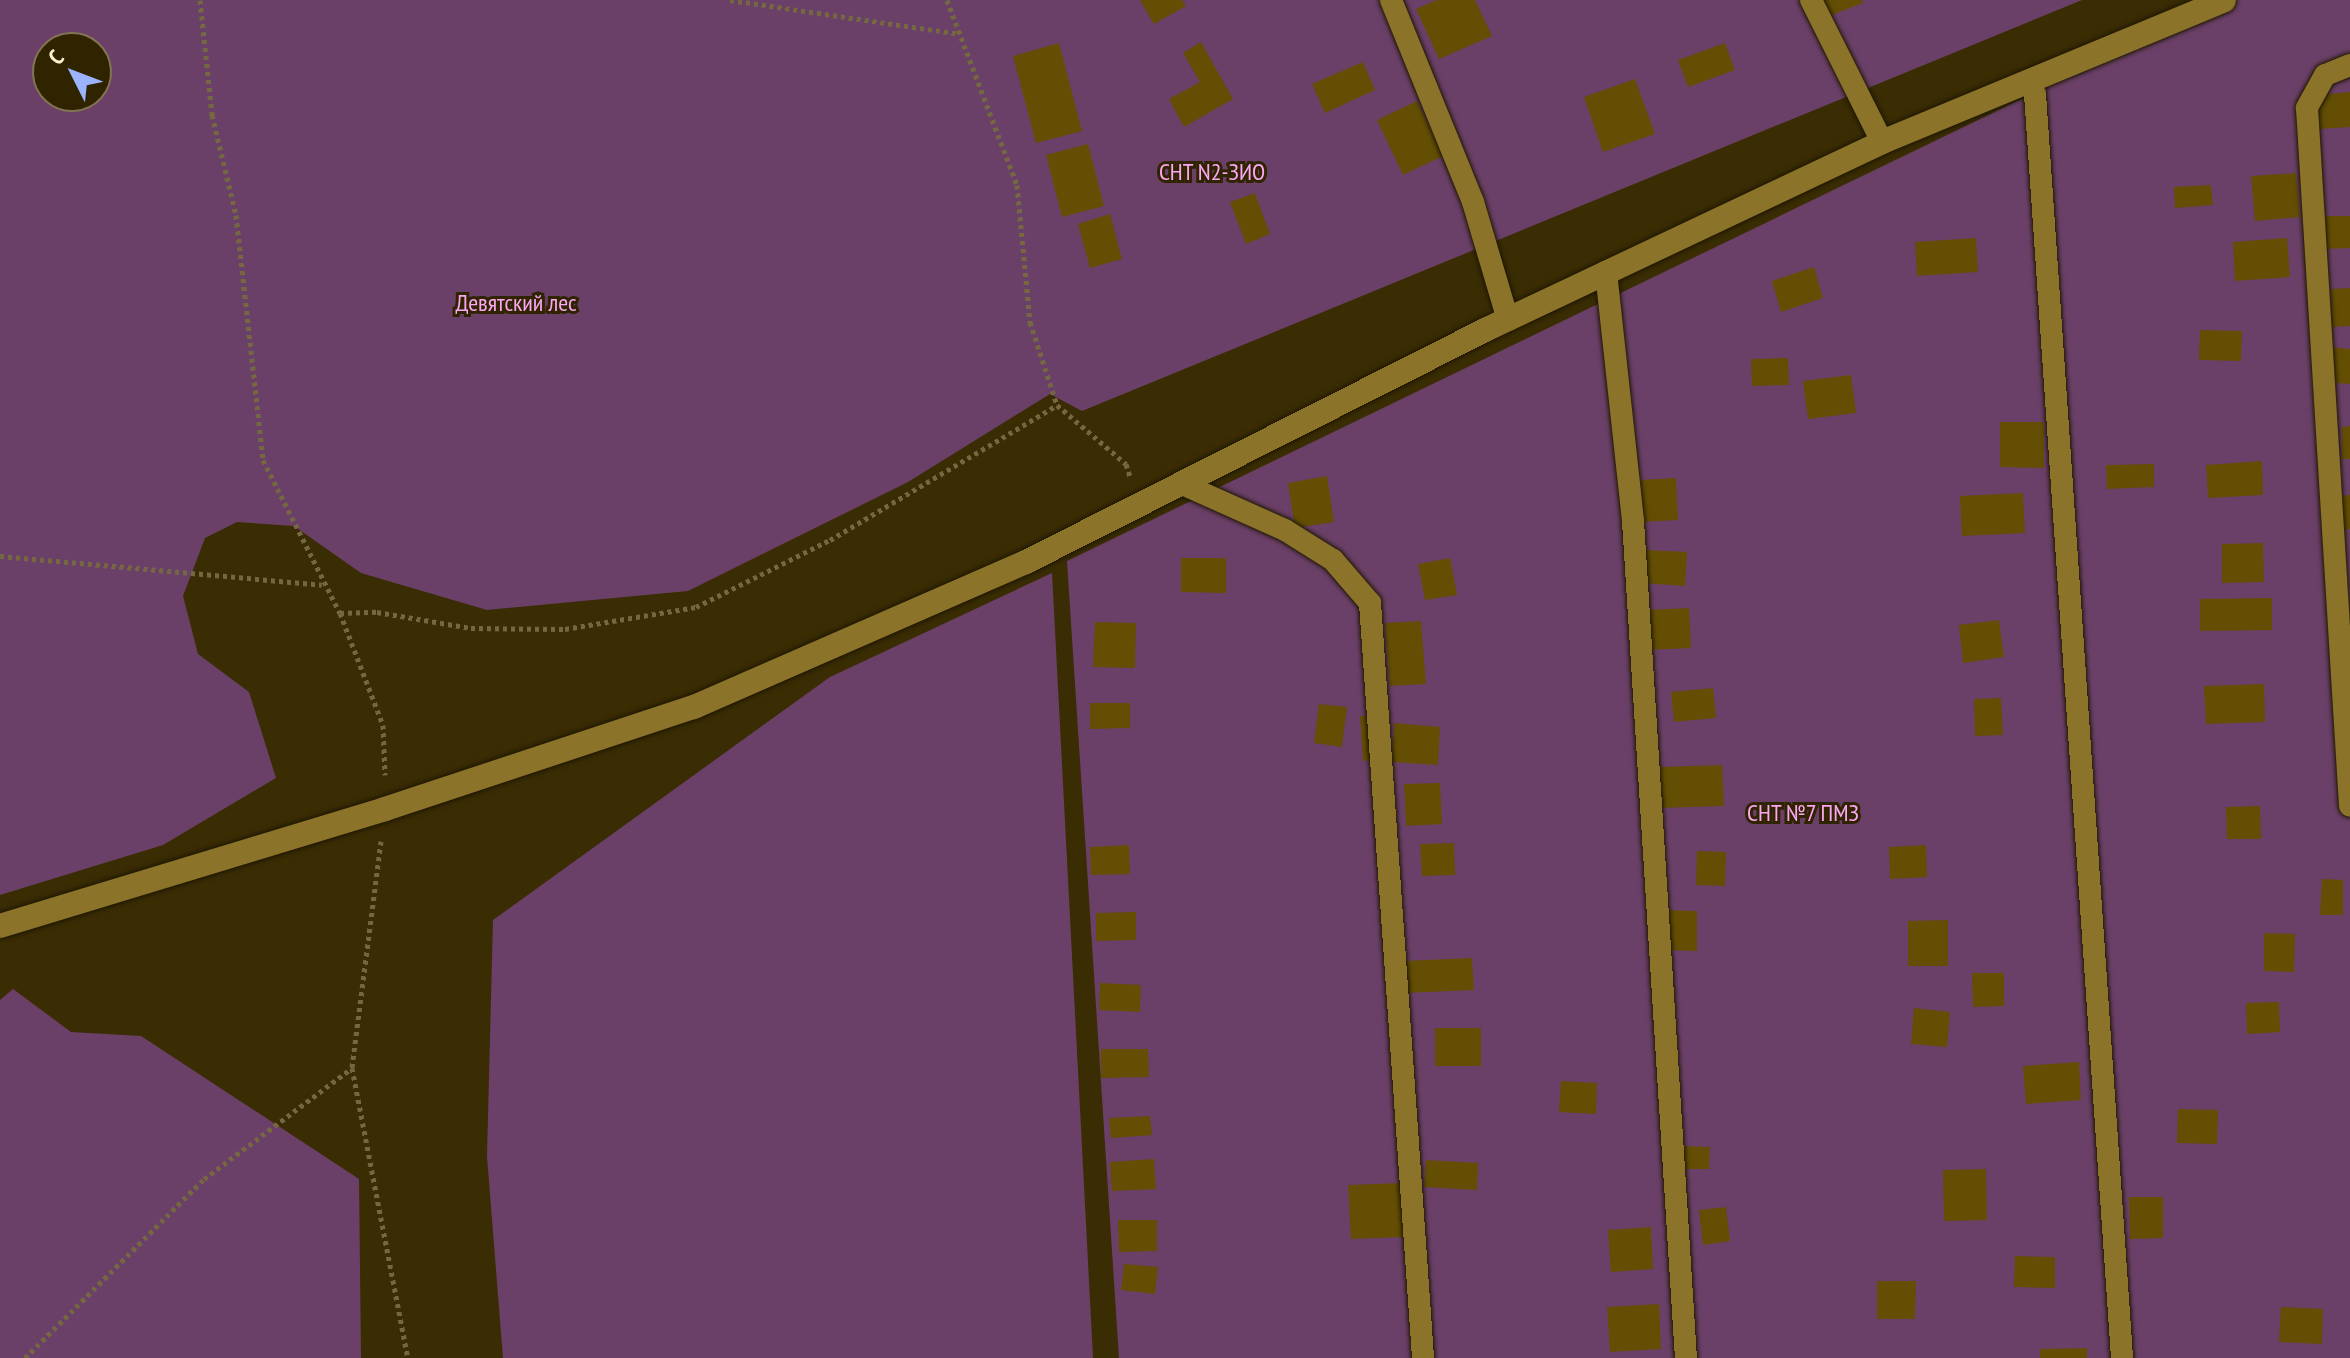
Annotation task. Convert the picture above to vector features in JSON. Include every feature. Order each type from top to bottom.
[{"type":"street","points":[[0,926],[385,809],[694,707],[1026,562],[1508,320],[1882,142],[2224,0]]},
{"type":"lane","points":[[1391,0],[1473,202],[1508,320]]},
{"type":"lane","points":[[1811,0],[1882,142]]},
{"type":"lane","points":[[2350,65],[2325,75],[2307,108],[2350,806]]},
{"type":"lane","points":[[2035,94],[2122,1358]]},
{"type":"lane","points":[[1606,272],[1633,521],[1686,1358]]},
{"type":"lane","points":[[1180,483],[1285,530],[1333,560],[1370,603],[1423,1358]]},
{"type":"path","points":[[200,0],[212,115],[236,215],[263,460],[322,585],[340,613],[383,725],[385,809],[352,1068],[408,1358]]},
{"type":"path","points":[[730,0],[960,34]]},
{"type":"path","points":[[947,0],[1017,185],[1030,322],[1057,405],[1126,464],[1139,503]]},
{"type":"path","points":[[340,613],[377,612],[471,628],[565,629],[696,607],[844,532],[1057,405]]},
{"type":"path","points":[[0,556],[322,585]]},
{"type":"path","points":[[25,1358],[204,1179],[352,1068]]},
{"type":"green space","name":"Девятский лес","points":[[0,0],[2082,0],[1082,411],[1050,394],[908,482],[688,591],[487,610],[361,573],[294,526],[237,522],[205,538],[183,596],[198,654],[249,692],[276,778],[163,845],[0,895]]},
{"type":"green space","name":"СНТ №7 ПМЗ","points":[[2226,0],[2350,0],[2350,1358],[1119,1358],[1067,561]]},
{"type":"green space","points":[[1052,573],[1093,1358],[503,1358],[487,1156],[493,920],[830,677]]},
{"type":"green space","points":[[13,989],[71,1032],[141,1036],[359,1179],[361,1358],[0,1358],[0,1000]]},
{"type":"building","points":[[1140,0],[1182,0],[1186,6],[1154,24]]},
{"type":"building","points":[[1437,0],[1475,0],[1492,36],[1439,59],[1416,9]]},
{"type":"building","points":[[1819,0],[1862,0],[1863,3],[1826,17]]},
{"type":"building","points":[[1201,42],[1233,99],[1184,127],[1169,99],[1200,82],[1183,53]]},
{"type":"building","points":[[1059,43],[1082,131],[1036,143],[1013,56]]},
{"type":"building","points":[[1725,43],[1735,70],[1688,87],[1678,60]]},
{"type":"building","points":[[1363,62],[1375,90],[1325,113],[1312,84]]},
{"type":"building","points":[[1635,79],[1655,134],[1603,152],[1584,97]]},
{"type":"building","points":[[2350,92],[2350,127],[2319,129],[2318,95]]},
{"type":"building","points":[[1417,101],[1443,156],[1403,175],[1377,120]]},
{"type":"building","points":[[1088,144],[1104,206],[1062,217],[1046,155]]},
{"type":"building","points":[[2296,173],[2300,217],[2255,221],[2251,176]]},
{"type":"building","points":[[2211,185],[2213,205],[2175,208],[2174,187]]},
{"type":"building","points":[[1255,193],[1270,234],[1246,244],[1230,202]]},
{"type":"building","points":[[1110,214],[1122,259],[1090,268],[1078,224]]},
{"type":"building","points":[[2321,216],[2350,216],[2350,248],[2322,249]]},
{"type":"building","points":[[1976,238],[1978,272],[1917,276],[1915,242]]},
{"type":"building","points":[[2287,238],[2290,277],[2235,281],[2233,242]]},
{"type":"building","points":[[1814,267],[1823,298],[1781,312],[1772,281]]},
{"type":"building","points":[[2350,288],[2350,326],[2332,327],[2331,289]]},
{"type":"building","points":[[2200,330],[2242,331],[2241,361],[2199,360]]},
{"type":"building","points":[[2329,347],[2350,349],[2350,384],[2325,382]]},
{"type":"building","points":[[1788,358],[1789,385],[1752,386],[1751,359]]},
{"type":"building","points":[[1851,375],[1856,413],[1808,419],[1803,381]]},
{"type":"building","points":[[2000,422],[2044,422],[2044,468],[2000,467]]},
{"type":"building","points":[[2350,426],[2350,459],[2342,459],[2342,427]]},
{"type":"building","points":[[2262,461],[2263,495],[2208,498],[2206,465]]},
{"type":"building","points":[[2154,464],[2154,487],[2107,489],[2106,465]]},
{"type":"building","points":[[1327,476],[1334,522],[1295,528],[1288,483]]},
{"type":"building","points":[[1676,478],[1678,520],[1643,522],[1641,480]]},
{"type":"building","points":[[2023,493],[2025,533],[1962,536],[1960,496]]},
{"type":"building","points":[[2350,495],[2350,529],[2342,530],[2341,496]]},
{"type":"building","points":[[2263,543],[2264,582],[2222,583],[2222,544]]},
{"type":"building","points":[[1645,550],[1687,552],[1685,586],[1642,583]]},
{"type":"building","points":[[1181,558],[1226,558],[1226,593],[1181,592]]},
{"type":"building","points":[[1450,558],[1457,595],[1425,600],[1418,564]]},
{"type":"building","points":[[2272,598],[2272,630],[2200,631],[2200,599]]},
{"type":"building","points":[[1689,608],[1691,648],[1647,650],[1645,610]]},
{"type":"building","points":[[1999,620],[2004,657],[1963,663],[1959,625]]},
{"type":"building","points":[[1421,621],[1426,684],[1390,686],[1385,623]]},
{"type":"building","points":[[1095,622],[1136,623],[1135,668],[1093,667]]},
{"type":"building","points":[[2264,684],[2265,722],[2206,724],[2204,686]]},
{"type":"building","points":[[1713,688],[1716,718],[1674,722],[1671,692]]},
{"type":"building","points":[[2001,698],[2003,735],[1975,736],[1974,699]]},
{"type":"building","points":[[1090,703],[1130,703],[1130,728],[1090,729]]},
{"type":"building","points":[[1319,704],[1347,707],[1342,747],[1314,743]]},
{"type":"building","points":[[1383,715],[1385,759],[1363,761],[1360,716]]},
{"type":"building","points":[[1394,723],[1440,727],[1438,765],[1392,762]]},
{"type":"building","points":[[1722,765],[1724,806],[1660,808],[1659,767]]},
{"type":"building","points":[[1440,783],[1442,824],[1406,826],[1404,784]]},
{"type":"building","points":[[2260,806],[2261,839],[2227,839],[2226,807]]},
{"type":"building","points":[[1454,843],[1455,875],[1422,876],[1420,844]]},
{"type":"building","points":[[1129,845],[1130,874],[1091,875],[1090,847]]},
{"type":"building","points":[[1926,845],[1927,877],[1890,879],[1889,847]]},
{"type":"building","points":[[1697,851],[1726,852],[1725,886],[1696,885]]},
{"type":"building","points":[[2322,879],[2343,880],[2343,915],[2320,915]]},
{"type":"building","points":[[1662,910],[1697,911],[1697,951],[1662,950]]},
{"type":"building","points":[[1136,912],[1136,940],[1096,941],[1096,913]]},
{"type":"building","points":[[1948,920],[1948,966],[1908,966],[1908,921]]},
{"type":"building","points":[[2264,933],[2295,934],[2294,972],[2264,971]]},
{"type":"building","points":[[1472,958],[1474,990],[1406,993],[1405,961]]},
{"type":"building","points":[[1972,973],[2004,973],[2004,1006],[1973,1007]]},
{"type":"building","points":[[1100,983],[1141,985],[1140,1012],[1099,1010]]},
{"type":"building","points":[[2279,1002],[2280,1032],[2247,1034],[2246,1003]]},
{"type":"building","points":[[1914,1008],[1950,1012],[1947,1047],[1911,1044]]},
{"type":"building","points":[[1435,1028],[1481,1028],[1481,1066],[1435,1066]]},
{"type":"building","points":[[1101,1049],[1148,1049],[1149,1077],[1101,1078]]},
{"type":"building","points":[[2079,1062],[2081,1100],[2026,1104],[2023,1066]]},
{"type":"building","points":[[1561,1081],[1597,1083],[1596,1114],[1559,1112]]},
{"type":"building","points":[[2178,1109],[2218,1110],[2217,1144],[2177,1143]]},
{"type":"building","points":[[1150,1116],[1152,1135],[1111,1138],[1109,1118]]},
{"type":"building","points":[[1679,1146],[1710,1147],[1709,1169],[1679,1169]]},
{"type":"building","points":[[1154,1159],[1156,1189],[1112,1191],[1110,1162]]},
{"type":"building","points":[[1426,1160],[1478,1163],[1477,1190],[1424,1187]]},
{"type":"building","points":[[1986,1169],[1987,1220],[1944,1221],[1943,1170]]},
{"type":"building","points":[[1401,1183],[1404,1237],[1351,1239],[1348,1185]]},
{"type":"building","points":[[2129,1197],[2163,1197],[2163,1238],[2130,1239]]},
{"type":"building","points":[[1726,1207],[1730,1241],[1703,1245],[1699,1210]]},
{"type":"building","points":[[1118,1220],[1157,1220],[1157,1251],[1119,1252]]},
{"type":"building","points":[[1651,1227],[1653,1269],[1611,1272],[1608,1230]]},
{"type":"building","points":[[2015,1256],[2055,1257],[2055,1288],[2014,1287]]},
{"type":"building","points":[[1124,1264],[1158,1267],[1155,1294],[1121,1290]]},
{"type":"building","points":[[1877,1281],[1916,1281],[1915,1319],[1877,1319]]},
{"type":"building","points":[[1659,1304],[1661,1349],[1610,1352],[1607,1307]]},
{"type":"building","points":[[2281,1307],[2323,1309],[2322,1344],[2279,1342]]},
{"type":"building","points":[[2087,1348],[2087,1358],[2040,1358],[2040,1349]]},
{"type":"park label","name":"СНТ N2-ЗИО","points":[[1212,172]]}]
